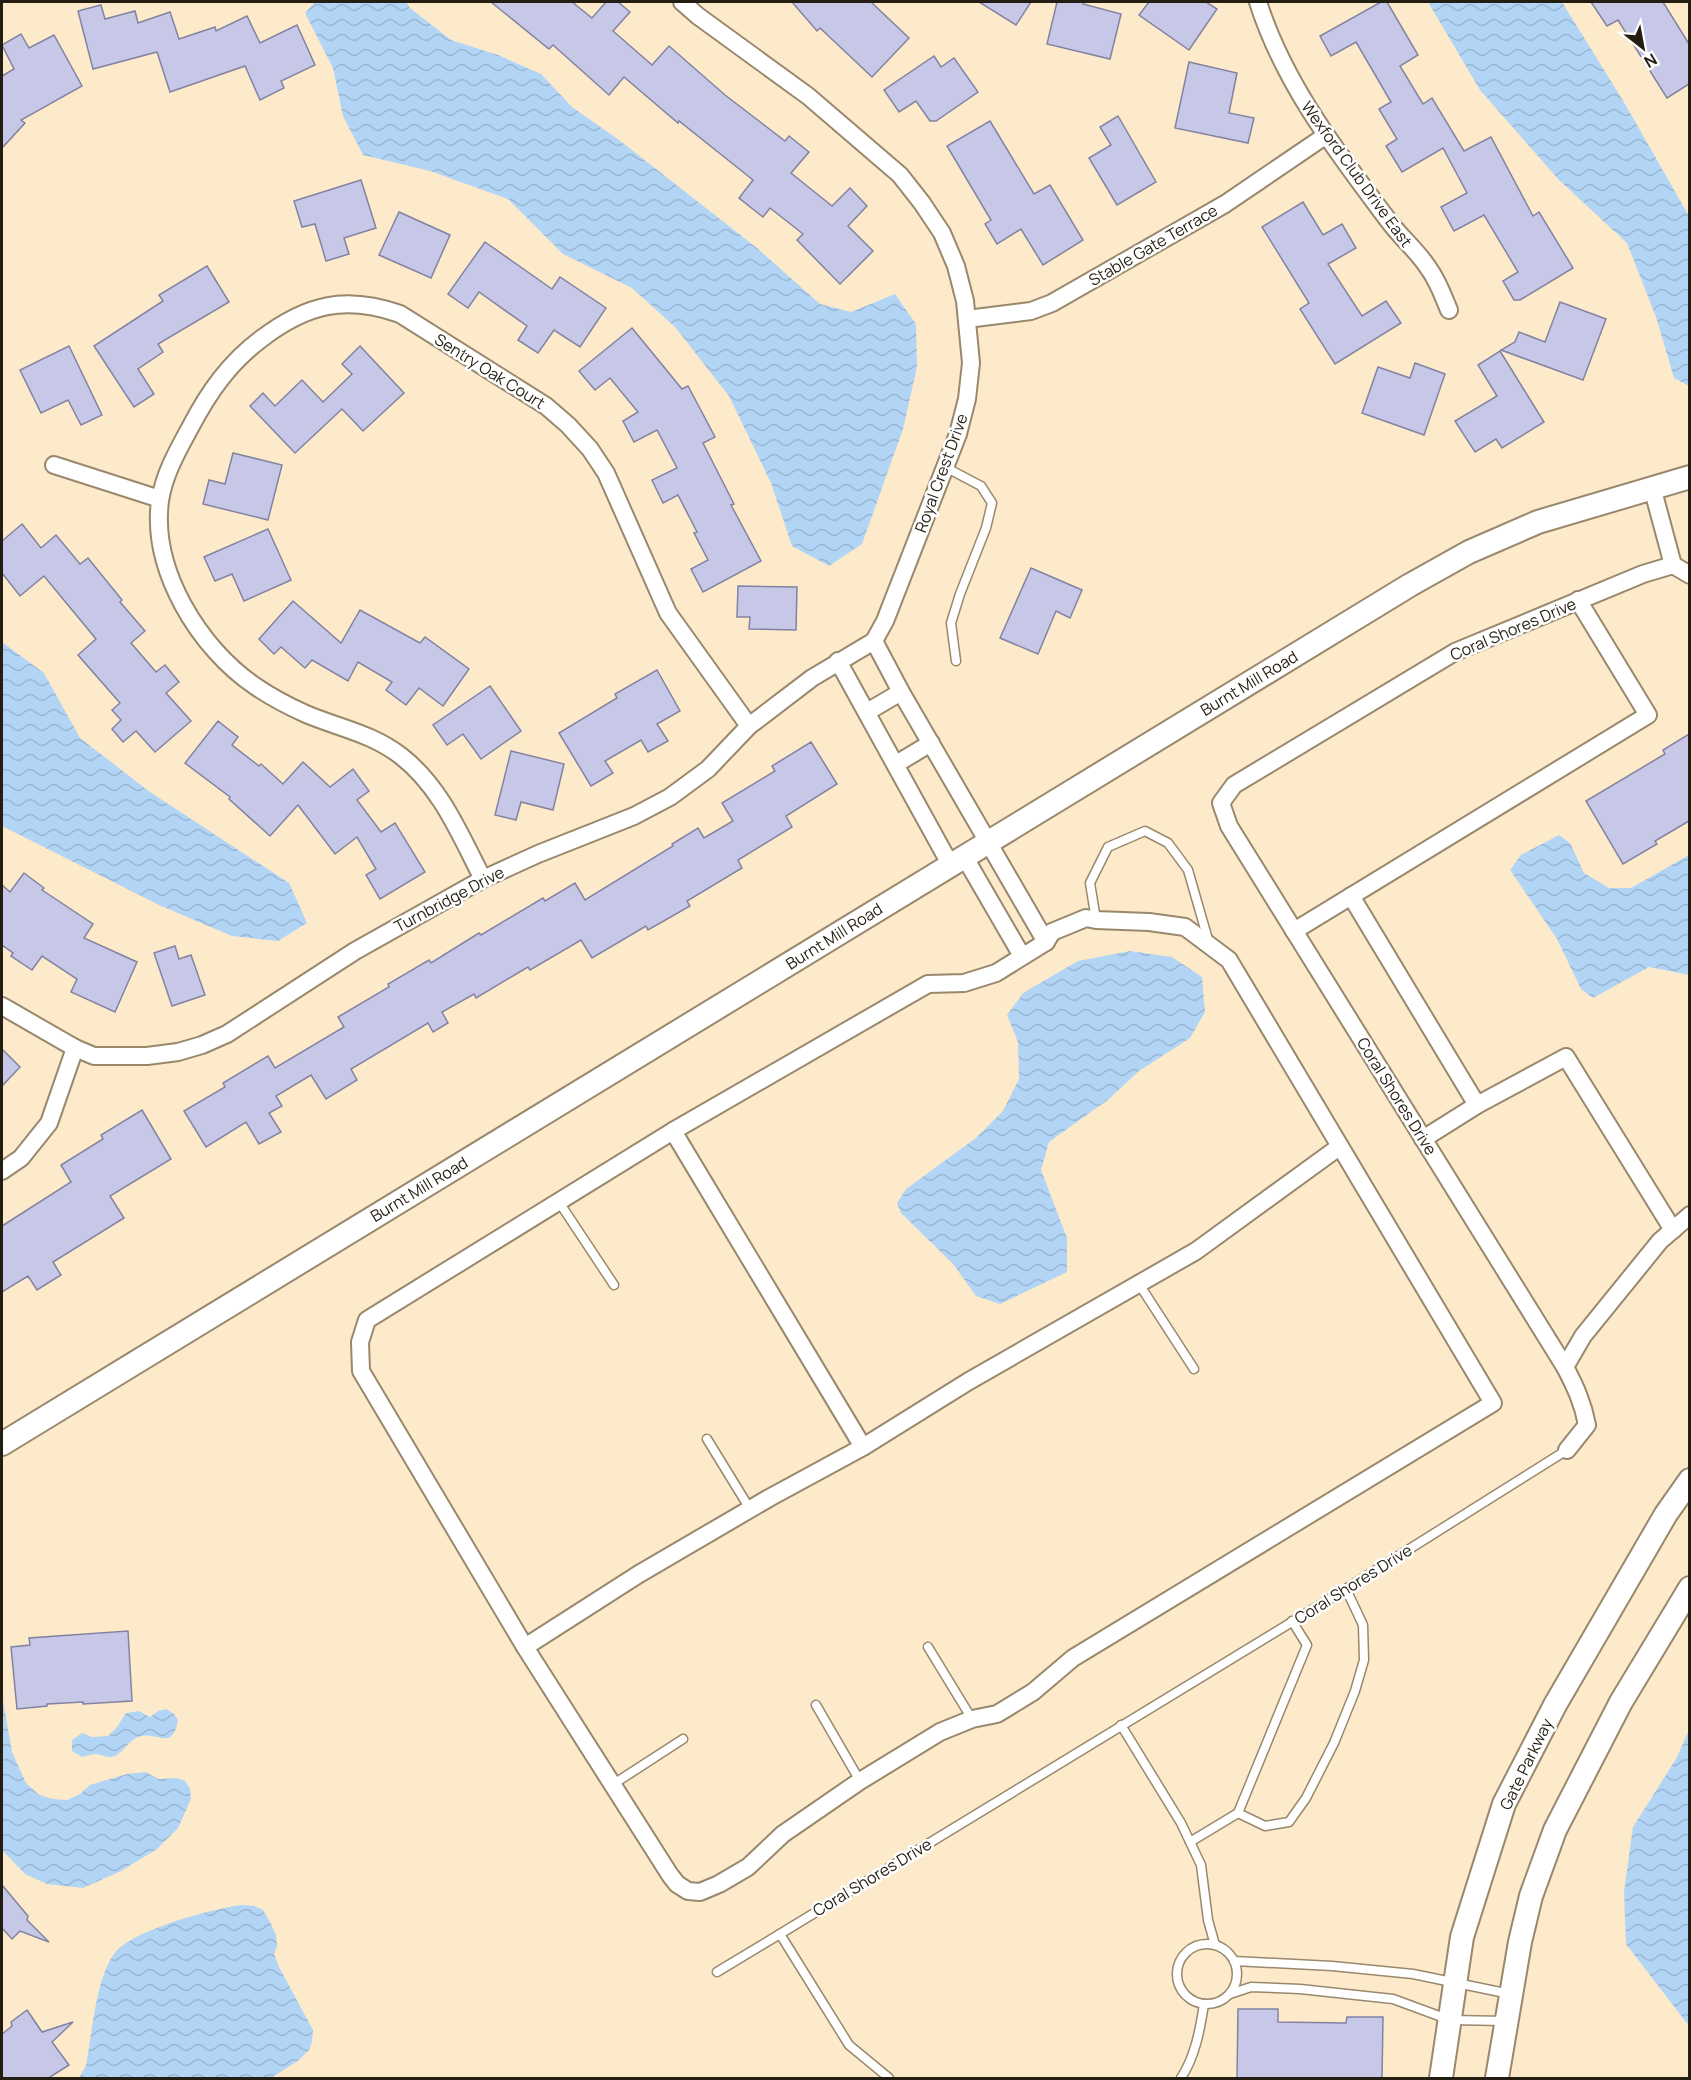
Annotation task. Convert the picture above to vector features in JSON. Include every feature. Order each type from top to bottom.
[{"type":"street","name":"Royal Crest Drive","points":[[682,2],[808,96],[900,175],[922,202],[942,234],[956,266],[965,301],[971,363],[967,399],[958,434],[885,621],[874,641]]},
{"type":"street","name":"Wexford Club Drive East","points":[[1258,2],[1274,44],[1299,95],[1325,136],[1394,229],[1429,268],[1449,310]]},
{"type":"street","name":"Stable Gate Terrace","points":[[967,319],[1031,311],[1052,303],[1225,204],[1325,136]]},
{"type":"street","name":"Sentry Oak Court","points":[[483,879],[442,800],[422,775],[401,756],[380,742],[355,730],[308,715],[252,684],[204,637],[185,609],[170,576],[158,526],[160,499],[169,467],[205,398],[225,371],[246,350],[273,330],[302,314],[329,305],[353,303],[377,307],[400,314],[546,406],[590,449],[606,473],[668,613],[749,726]]},
{"type":"street","points":[[54,465],[160,499]]},
{"type":"street","name":"Burnt Mill Road","points":[[2,1444],[1410,585],[1469,552],[1538,522],[1689,477]]},
{"type":"street","points":[[1652,487],[1673,565],[1689,575]]},
{"type":"street","name":"Coral Shores Drive","points":[[1567,1450],[1587,1425],[1581,1400],[1565,1367],[1229,826],[1221,803],[1234,785],[1455,652],[1643,574],[1673,565]]},
{"type":"street","points":[[1294,931],[1648,715],[1578,600]]},
{"type":"street","points":[[874,641],[901,692],[1046,942]]},
{"type":"street","name":"Turnbridge Drive","points":[[2,1006],[75,1048],[94,1056],[147,1056],[178,1052],[202,1045],[227,1034],[355,951],[483,879],[538,854],[634,816],[670,797],[708,769],[749,726],[812,678],[874,641]]},
{"type":"street","points":[[838,661],[896,764],[1022,957]]},
{"type":"street","points":[[867,712],[901,692]]},
{"type":"street","points":[[896,764],[931,743]]},
{"type":"street","points":[[1351,896],[1477,1106]]},
{"type":"street","points":[[1086,918],[1096,920],[1149,922],[1185,927],[1229,960],[1493,1402],[1073,1658],[1024,1698],[997,1714],[972,1719],[940,1732],[860,1781],[783,1834],[747,1867],[719,1884],[700,1892],[687,1891],[670,1875],[525,1647],[361,1371],[360,1342],[367,1320],[673,1131],[928,984],[964,982],[996,973],[1046,942],[1052,932],[1086,918]]},
{"type":"street","points":[[2,1171],[21,1158],[49,1123],[75,1048]]},
{"type":"street","points":[[1423,1139],[1566,1057],[1672,1230]]},
{"type":"street","points":[[673,1131],[863,1447]]},
{"type":"street","points":[[525,1647],[639,1574],[863,1447],[969,1381],[1196,1251],[1339,1147]]},
{"type":"street","points":[[1565,1367],[1583,1336],[1660,1241],[1689,1215]]},
{"type":"street","name":"Gate Parkway","points":[[1441,2079],[1462,1937],[1504,1804],[1555,1705],[1643,1553],[1689,1480]]},
{"type":"street","points":[[1497,2079],[1510,1994],[1531,1896],[1555,1830],[1621,1702],[1689,1588]]},
{"type":"lane","points":[[945,467],[981,486],[992,502],[986,528],[951,623],[956,661]]},
{"type":"lane","points":[[1096,920],[1090,883],[1108,847],[1145,831],[1168,843],[1188,870],[1209,944]]},
{"type":"lane","points":[[559,1202],[614,1285]]},
{"type":"lane","points":[[1139,1284],[1194,1369]]},
{"type":"lane","points":[[707,1439],[750,1509]]},
{"type":"lane","name":"Coral Shores Drive","points":[[717,1972],[1346,1589],[1567,1450]]},
{"type":"lane","points":[[1238,1813],[1265,1826],[1289,1822],[1306,1798],[1334,1743],[1355,1691],[1364,1660],[1363,1625],[1346,1589]]},
{"type":"lane","points":[[1190,1842],[1238,1813],[1307,1644],[1292,1622]]},
{"type":"lane","points":[[928,1647],[972,1719]]},
{"type":"lane","points":[[816,1705],[860,1781]]},
{"type":"lane","points":[[1121,1725],[1181,1822],[1202,1864],[1208,1920],[1215,1945]]},
{"type":"lane","points":[[612,1785],[683,1739]]},
{"type":"lane","points":[[780,1934],[849,2045],[890,2079]]},
{"type":"lane","points":[[1230,1994],[1236,1978],[1234,1961],[1229,1954],[1215,1945],[1205,1944],[1195,1946],[1186,1952],[1180,1960],[1177,1979],[1180,1989],[1194,2002],[1213,2004],[1230,1994],[1251,1987],[1300,1989],[1393,1999],[1450,2020],[1506,2021]]},
{"type":"lane","points":[[1234,1961],[1332,1966],[1413,1974],[1510,1994]]},
{"type":"lane","points":[[1181,2079],[1188,2068],[1200,2031],[1204,2004]]},
{"type":"water","points":[[315,2],[406,2],[410,8],[451,40],[498,55],[541,74],[572,107],[619,140],[757,248],[820,304],[851,312],[895,294],[916,324],[917,367],[903,429],[862,544],[829,566],[792,546],[771,483],[729,396],[675,327],[632,288],[563,254],[508,199],[430,171],[363,155],[343,116],[333,68],[305,13]]},
{"type":"water","points":[[1428,2],[1562,2],[1625,104],[1689,216],[1689,386],[1674,378],[1656,317],[1627,243],[1559,180],[1480,90]]},
{"type":"water","points":[[2,642],[44,673],[80,738],[150,792],[289,883],[307,923],[278,941],[232,936],[159,905],[2,826]]},
{"type":"water","points":[[1559,835],[1570,843],[1584,873],[1609,888],[1631,888],[1689,855],[1689,975],[1649,967],[1593,998],[1581,989],[1557,939],[1510,870],[1521,855]]},
{"type":"water","points":[[1130,951],[1172,957],[1202,977],[1205,1012],[1190,1038],[1139,1071],[1109,1099],[1049,1142],[1041,1170],[1067,1238],[1067,1272],[1000,1304],[976,1296],[953,1264],[901,1213],[897,1203],[906,1189],[976,1138],[1003,1111],[1019,1079],[1018,1042],[1007,1015],[1023,993],[1078,961]]},
{"type":"water","points":[[2,1695],[12,1752],[26,1783],[39,1795],[67,1800],[80,1794],[90,1785],[127,1774],[146,1772],[158,1779],[177,1778],[185,1781],[190,1789],[191,1799],[178,1828],[157,1849],[121,1871],[83,1888],[47,1884],[25,1874],[2,1850]]},
{"type":"water","points":[[166,1709],[178,1720],[176,1729],[169,1738],[141,1736],[112,1757],[96,1754],[82,1757],[72,1751],[72,1740],[82,1733],[92,1737],[108,1736],[126,1713],[139,1711],[150,1717]]},
{"type":"water","points":[[1689,1730],[1690,2026],[1626,1944],[1624,1892],[1633,1827],[1676,1759]]},
{"type":"water","points":[[241,1905],[255,1906],[263,1910],[270,1922],[276,1935],[277,1946],[274,1954],[279,1967],[313,2030],[309,2050],[299,2060],[271,2078],[79,2078],[86,2065],[103,1977],[114,1954],[123,1945],[154,1929],[211,1911]]},
{"type":"building","points":[[491,2],[572,2],[592,18],[606,2],[618,2],[630,12],[613,31],[652,65],[669,46],[725,95],[785,141],[789,136],[809,152],[791,173],[832,206],[850,188],[867,206],[848,226],[873,251],[840,284],[797,240],[803,234],[770,208],[763,217],[739,198],[753,180],[679,121],[678,123],[624,77],[609,95],[553,45],[549,49]]},
{"type":"building","points":[[792,2],[871,2],[909,38],[872,77],[820,28],[817,31]]},
{"type":"building","points":[[979,2],[1031,2],[1016,25]]},
{"type":"building","points":[[1057,2],[1083,2],[1083,4],[1121,14],[1110,59],[1047,44]]},
{"type":"building","points":[[1149,2],[1206,2],[1217,9],[1189,50],[1139,15]]},
{"type":"building","points":[[1381,2],[1387,2],[1418,55],[1400,66],[1423,104],[1432,98],[1464,151],[1491,137],[1533,216],[1539,212],[1573,268],[1520,300],[1514,300],[1503,281],[1518,272],[1484,215],[1454,231],[1441,207],[1467,193],[1443,148],[1402,172],[1386,146],[1397,139],[1379,109],[1391,102],[1356,42],[1331,56],[1320,36]]},
{"type":"building","points":[[1591,2],[1663,2],[1689,44],[1689,84],[1667,98],[1618,20],[1607,26]]},
{"type":"building","points":[[101,5],[105,19],[135,11],[138,23],[170,12],[179,39],[215,27],[216,31],[247,16],[260,43],[297,25],[315,65],[281,81],[284,88],[260,100],[245,66],[170,92],[157,52],[93,69],[78,11]]},
{"type":"building","points":[[21,34],[29,48],[54,35],[82,86],[21,120],[25,123],[2,148],[2,76],[14,69],[2,45]]},
{"type":"building","points":[[934,56],[941,67],[954,58],[978,92],[936,121],[930,121],[916,101],[899,112],[884,90]]},
{"type":"building","points":[[1189,62],[1237,73],[1229,113],[1254,118],[1248,143],[1175,128]]},
{"type":"building","points":[[1118,116],[1156,182],[1117,205],[1089,158],[1111,145],[1100,127]]},
{"type":"building","points":[[990,121],[1034,194],[1050,185],[1083,240],[1043,265],[1021,229],[997,244],[985,224],[991,220],[947,146]]},
{"type":"building","points":[[361,180],[376,228],[344,238],[349,254],[326,261],[315,224],[302,227],[294,201]]},
{"type":"building","points":[[1303,202],[1323,235],[1342,224],[1356,248],[1328,264],[1362,316],[1386,301],[1401,323],[1335,364],[1300,309],[1309,303],[1262,227]]},
{"type":"building","points":[[399,212],[450,235],[431,278],[379,255]]},
{"type":"building","points":[[485,242],[552,289],[560,277],[606,308],[580,347],[554,330],[538,353],[518,340],[527,326],[479,292],[468,308],[448,294]]},
{"type":"building","points":[[207,266],[229,302],[158,344],[163,352],[138,369],[154,394],[134,407],[94,346],[163,301],[159,295]]},
{"type":"building","points":[[1560,302],[1606,319],[1583,380],[1501,350],[1515,342],[1519,332],[1545,342]]},
{"type":"building","points":[[632,328],[682,389],[688,386],[715,437],[703,443],[734,504],[731,505],[761,561],[703,592],[691,569],[708,560],[694,533],[697,532],[678,495],[663,503],[652,480],[677,468],[657,430],[634,442],[623,421],[638,412],[610,378],[595,390],[579,371]]},
{"type":"building","points":[[69,346],[102,415],[81,425],[68,400],[41,413],[20,370]]},
{"type":"building","points":[[360,346],[404,393],[363,431],[342,409],[295,453],[250,406],[263,393],[275,406],[302,380],[323,402],[352,374],[342,364]]},
{"type":"building","points":[[1500,351],[1544,422],[1502,448],[1496,439],[1475,452],[1455,421],[1497,396],[1478,365]]},
{"type":"building","points":[[1415,363],[1445,374],[1424,435],[1362,413],[1378,367],[1410,378]]},
{"type":"building","points":[[233,453],[282,465],[268,520],[203,504],[209,480],[225,484]]},
{"type":"building","points":[[22,524],[41,548],[56,535],[80,564],[88,558],[122,600],[120,602],[145,631],[131,643],[156,672],[165,665],[179,682],[166,693],[191,721],[155,752],[136,731],[123,742],[112,729],[121,720],[112,710],[120,703],[78,655],[96,639],[44,576],[20,596],[2,573],[2,541]]},
{"type":"building","points":[[268,529],[291,580],[244,601],[232,574],[215,581],[204,557]]},
{"type":"building","points":[[1031,568],[1082,590],[1070,618],[1056,611],[1038,654],[1000,638]]},
{"type":"building","points":[[738,586],[797,587],[796,630],[749,629],[750,617],[737,617]]},
{"type":"building","points":[[293,601],[341,643],[360,610],[420,643],[425,637],[469,669],[443,706],[419,688],[406,705],[386,690],[392,682],[358,662],[348,681],[312,660],[305,668],[281,647],[274,654],[259,639]]},
{"type":"building","points":[[657,670],[680,711],[657,724],[668,741],[648,752],[641,740],[605,761],[613,773],[591,786],[559,733],[617,698],[615,694]]},
{"type":"building","points":[[490,686],[521,731],[481,759],[463,734],[447,745],[433,725]]},
{"type":"building","points":[[218,721],[238,737],[232,745],[259,766],[261,764],[283,784],[303,762],[330,787],[353,769],[369,791],[357,800],[381,832],[395,823],[425,872],[380,899],[366,875],[376,869],[357,837],[335,854],[298,805],[270,836],[229,799],[230,797],[185,763]]},
{"type":"building","points":[[1689,734],[1689,821],[1655,841],[1657,844],[1623,864],[1586,801],[1665,754],[1663,750]]},
{"type":"building","points":[[811,742],[837,784],[786,816],[792,827],[738,860],[742,868],[687,901],[690,906],[648,930],[646,926],[592,958],[581,940],[530,970],[528,967],[476,998],[474,994],[442,1012],[448,1023],[433,1032],[428,1023],[351,1069],[357,1080],[326,1099],[311,1075],[276,1096],[282,1106],[269,1113],[281,1132],[259,1144],[246,1122],[206,1147],[184,1111],[225,1087],[223,1083],[268,1056],[275,1068],[344,1027],[338,1017],[389,987],[388,984],[429,960],[431,963],[479,933],[481,935],[543,898],[545,901],[575,883],[585,900],[698,828],[704,838],[733,821],[722,803],[775,771],[772,766]]},
{"type":"building","points":[[511,751],[564,764],[553,810],[521,802],[516,820],[495,815]]},
{"type":"building","points":[[24,873],[44,888],[42,890],[93,924],[84,938],[137,962],[115,1012],[71,992],[77,979],[42,956],[32,970],[11,956],[13,953],[2,945],[2,885],[10,892]]},
{"type":"building","points":[[175,946],[179,959],[191,955],[205,995],[172,1006],[154,953]]},
{"type":"building","points":[[2,1049],[20,1067],[2,1086]]},
{"type":"building","points":[[142,1110],[171,1159],[110,1196],[124,1218],[53,1262],[61,1275],[37,1290],[28,1276],[2,1292],[2,1226],[71,1182],[61,1165],[103,1139],[101,1135]]},
{"type":"building","points":[[128,1631],[132,1701],[47,1704],[47,1706],[17,1709],[11,1647],[30,1645],[29,1638]]},
{"type":"building","points":[[2,1885],[28,1916],[27,1920],[49,1942],[20,1931],[12,1939],[2,1928]]},
{"type":"building","points":[[1238,2009],[1278,2009],[1278,2022],[1346,2023],[1347,2017],[1383,2017],[1382,2079],[1237,2079]]},
{"type":"building","points":[[27,2010],[42,2032],[73,2022],[52,2042],[69,2065],[47,2079],[2,2079],[2,2034],[12,2026],[11,2022]]}]
